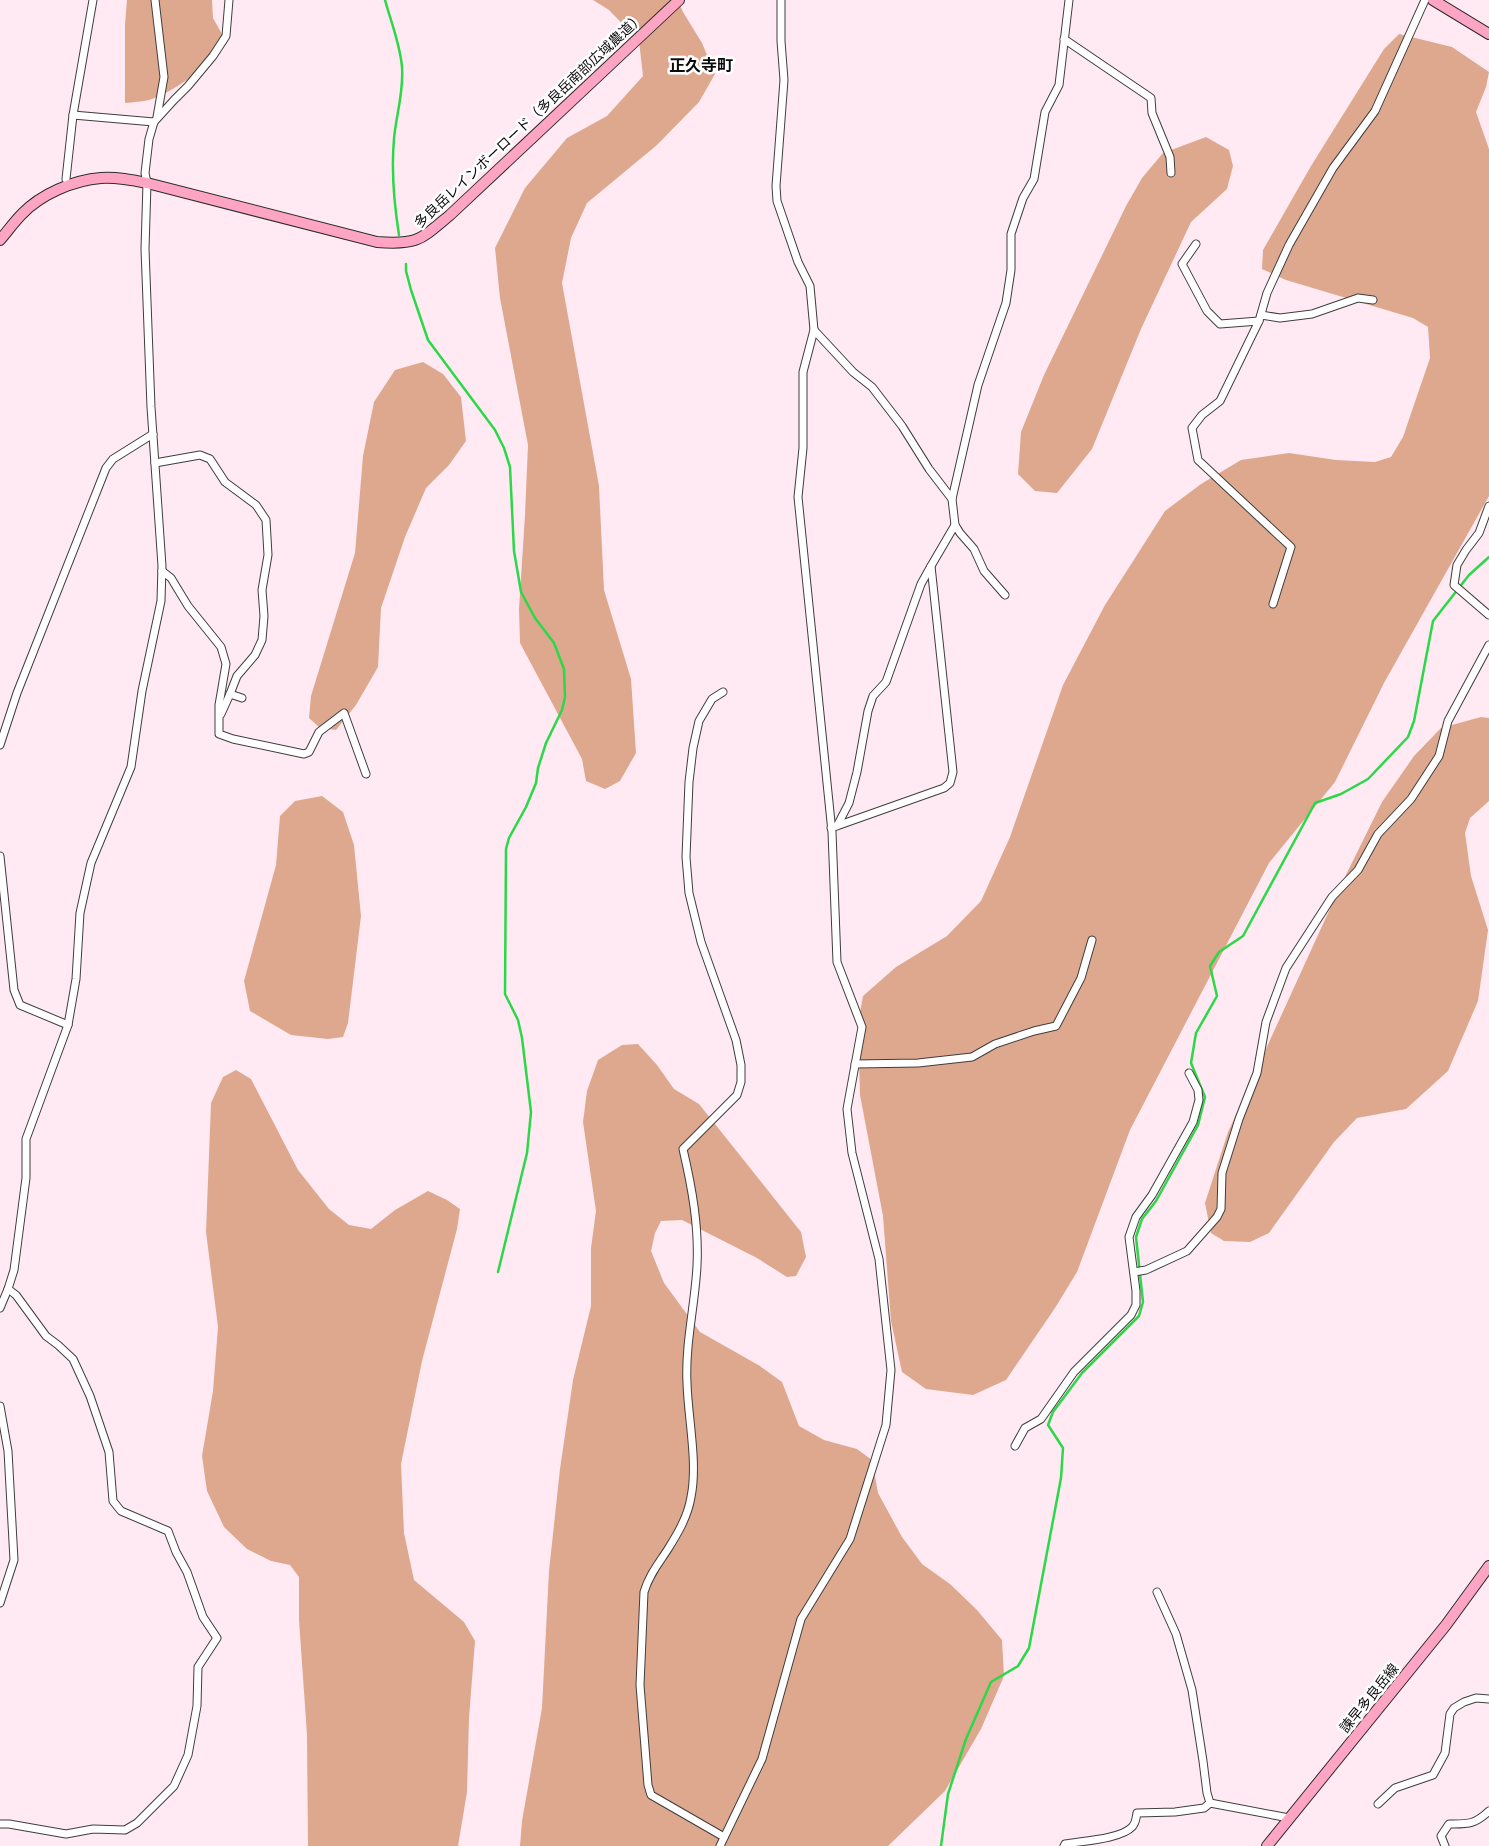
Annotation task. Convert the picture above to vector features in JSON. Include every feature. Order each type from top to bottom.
[{"type":"street","points":[[66,178],[73,115],[93,0]]},
{"type":"street","points":[[0,1308],[14,1270],[26,1178],[26,1139],[68,1025],[76,979],[82,905],[91,863],[132,767],[142,691],[161,601],[162,571],[153,434],[145,249],[147,183],[145,173],[149,139],[156,120],[164,77],[155,0]]},
{"type":"street","points":[[156,120],[188,86],[226,36],[229,0]]},
{"type":"street","name":"多良岳レインボーロード（多良岳南部広域農道）","points":[[0,240],[23,213],[43,197],[63,188],[101,178],[147,183],[377,242],[398,243],[423,238],[450,215],[678,0]]},
{"type":"street","points":[[720,1846],[762,1759],[801,1619],[850,1539],[886,1425],[891,1370],[879,1259],[852,1153],[847,1110],[862,1027],[837,962],[834,827],[798,497],[803,448],[803,372],[814,330],[810,286],[795,253],[777,201],[776,186],[784,80],[780,0]]},
{"type":"street","points":[[1005,595],[984,570],[974,549],[955,525],[952,499],[978,385],[1006,303],[1011,270],[1011,234],[1023,198],[1034,179],[1045,112],[1059,85],[1069,0]]},
{"type":"street","points":[[1273,604],[1291,547],[1198,460],[1192,428],[1202,415],[1220,401],[1260,318],[1267,293],[1289,245],[1333,168],[1375,110],[1425,0]]},
{"type":"street","points":[[1433,0],[1489,34]]},
{"type":"street","points":[[1064,39],[1151,98],[1152,113],[1170,157],[1171,173]]},
{"type":"street","points":[[73,115],[156,120]]},
{"type":"street","points":[[1196,244],[1182,264],[1207,311],[1220,324],[1260,318],[1280,318],[1312,314],[1358,298],[1374,300]]},
{"type":"street","points":[[814,330],[853,372],[872,387],[902,426],[952,499]]},
{"type":"street","points":[[0,745],[17,692],[106,468],[113,459],[153,434]]},
{"type":"street","points":[[155,463],[200,455],[210,459],[225,482],[256,504],[266,520],[268,555],[262,590],[264,616],[262,640],[255,655],[237,676],[219,717]]},
{"type":"street","points":[[1489,506],[1479,533],[1457,565],[1454,585],[1489,615]]},
{"type":"street","points":[[834,827],[849,803],[857,772],[868,711],[873,696],[886,682],[921,584],[955,525]]},
{"type":"street","points":[[834,827],[944,788],[950,783],[953,772],[931,566]]},
{"type":"street","points":[[162,571],[171,578],[188,606],[221,647],[226,664],[219,705],[219,734],[242,741],[304,754],[309,752],[319,732],[344,713],[366,774]]},
{"type":"street","points":[[1134,1272],[1145,1270],[1187,1251],[1217,1217],[1221,1209],[1222,1173],[1257,1073],[1266,1022],[1286,968],[1332,897],[1358,870],[1378,834],[1411,800],[1439,756],[1448,722],[1468,688],[1472,675],[1489,645]]},
{"type":"street","points":[[723,692],[712,699],[699,721],[693,748],[689,782],[686,857],[691,901],[703,950],[736,1040],[741,1065],[741,1082],[737,1095],[683,1149],[692,1188],[697,1231],[697,1265],[686,1382],[693,1468],[692,1496],[686,1516],[648,1578],[644,1592],[640,1685],[648,1785],[651,1795],[724,1837]]},
{"type":"street","points":[[230,694],[242,698]]},
{"type":"street","points":[[0,856],[14,990],[20,1004],[68,1025]]},
{"type":"street","points":[[855,1064],[918,1063],[972,1057],[995,1044],[1056,1026],[1081,978],[1092,940]]},
{"type":"street","points":[[1015,1446],[1025,1428],[1040,1419],[1074,1372],[1131,1315],[1136,1305],[1129,1237],[1136,1217],[1152,1194],[1193,1122],[1199,1100],[1198,1090],[1188,1073]]},
{"type":"street","points":[[0,1824],[66,1834],[92,1829],[125,1830],[137,1824],[174,1786],[188,1756],[197,1706],[198,1667],[217,1638],[203,1617],[187,1572],[176,1552],[168,1531],[121,1511],[113,1501],[109,1452],[90,1396],[73,1359],[46,1336],[16,1295],[8,1289]]},
{"type":"street","points":[[0,1406],[8,1451],[14,1560],[0,1603]]},
{"type":"street","name":"諫早多良岳線","points":[[1267,1846],[1446,1625],[1489,1566]]},
{"type":"street","points":[[1157,1592],[1176,1634],[1192,1690],[1204,1761],[1207,1794],[1210,1803]]},
{"type":"street","points":[[1378,1804],[1395,1788],[1433,1775],[1445,1753],[1450,1714],[1454,1708],[1476,1698],[1489,1699]]},
{"type":"street","points":[[1210,1803],[1290,1818]]},
{"type":"street","points":[[1064,1846],[1065,1844],[1118,1835],[1130,1830],[1135,1824],[1138,1813],[1175,1812],[1204,1808],[1210,1803]]},
{"type":"street","points":[[1445,1846],[1441,1836],[1449,1824],[1469,1824],[1479,1820],[1489,1811]]},
{"type":"shaded area","points":[[127,0],[212,0],[213,18],[227,43],[202,68],[173,89],[149,100],[125,103],[125,24]]},
{"type":"shaded area","points":[[593,0],[678,0],[702,43],[715,74],[699,102],[657,145],[587,203],[571,238],[562,283],[599,486],[604,590],[631,679],[636,753],[620,781],[605,789],[586,781],[582,759],[520,643],[519,609],[528,445],[500,298],[495,248],[525,188],[567,138],[607,116],[643,76],[639,41],[609,10]]},
{"type":"shaded area","points":[[1399,34],[1452,47],[1489,72],[1486,87],[1476,112],[1489,149],[1489,496],[1384,683],[1335,782],[1269,863],[1130,1130],[1077,1272],[1055,1308],[1006,1380],[973,1395],[926,1389],[902,1372],[891,1321],[883,1216],[860,1095],[858,1023],[863,996],[896,967],[947,936],[981,901],[1010,837],[1063,685],[1105,605],[1165,511],[1201,484],[1241,460],[1289,453],[1336,460],[1375,462],[1391,457],[1403,437],[1430,358],[1428,327],[1413,318],[1286,280],[1262,269],[1263,250],[1311,166],[1384,49]]},
{"type":"shaded area","points":[[1206,137],[1229,150],[1233,166],[1227,189],[1191,222],[1141,329],[1092,449],[1057,493],[1035,491],[1018,474],[1021,432],[1044,375],[1126,206],[1142,178],[1163,153]]},
{"type":"shaded area","points":[[423,362],[443,374],[461,397],[466,441],[449,465],[426,488],[405,537],[381,608],[378,667],[356,705],[336,730],[320,728],[309,718],[311,696],[355,553],[363,456],[374,402],[395,370]]},
{"type":"shaded area","points":[[1481,717],[1489,718],[1489,801],[1470,818],[1465,833],[1471,876],[1488,930],[1478,1001],[1448,1071],[1406,1109],[1357,1118],[1334,1142],[1269,1233],[1250,1242],[1224,1241],[1211,1233],[1205,1203],[1228,1132],[1339,889],[1382,802],[1414,756],[1441,728]]},
{"type":"shaded area","points":[[322,796],[343,812],[354,845],[361,916],[348,1023],[343,1037],[328,1039],[291,1035],[250,1011],[244,981],[276,865],[280,816],[295,801]]},
{"type":"shaded area","points":[[638,1044],[657,1065],[674,1089],[699,1104],[801,1232],[806,1257],[796,1276],[787,1277],[757,1258],[682,1220],[661,1221],[655,1233],[651,1251],[664,1283],[700,1332],[760,1366],[782,1382],[799,1426],[824,1440],[857,1449],[872,1460],[878,1493],[902,1537],[922,1564],[950,1584],[977,1610],[1002,1640],[1004,1676],[981,1729],[945,1791],[888,1846],[520,1846],[522,1821],[542,1708],[549,1571],[560,1469],[573,1380],[591,1306],[591,1248],[596,1211],[583,1122],[587,1091],[598,1060],[622,1045]]},
{"type":"shaded area","points":[[236,1070],[251,1079],[298,1170],[329,1209],[349,1225],[371,1229],[395,1210],[428,1191],[460,1209],[457,1229],[422,1361],[401,1464],[404,1533],[414,1580],[464,1622],[475,1641],[469,1718],[467,1792],[458,1846],[308,1846],[307,1735],[299,1620],[299,1577],[290,1565],[271,1561],[247,1549],[224,1527],[207,1491],[202,1456],[213,1391],[218,1327],[206,1232],[211,1103],[223,1077]]},
{"type":"waterway","points":[[385,0],[397,41],[402,67],[402,85],[393,151],[394,199],[399,235]]},
{"type":"waterway","points":[[406,264],[411,290],[428,340],[495,430],[504,448],[510,467],[514,551],[521,592],[535,618],[554,643],[564,669],[565,697],[562,710],[546,743],[538,768],[536,783],[526,807],[509,838],[506,849],[505,994],[518,1020],[522,1038],[531,1112],[527,1153],[498,1272]]},
{"type":"waterway","points":[[941,1846],[948,1794],[966,1739],[991,1682],[1018,1666],[1029,1648],[1061,1478],[1063,1448],[1048,1425],[1053,1412],[1082,1373],[1139,1316],[1143,1302],[1136,1237],[1142,1219],[1156,1201],[1198,1125],[1205,1097],[1191,1063],[1196,1033],[1217,996],[1210,966],[1219,952],[1243,936],[1315,803],[1341,794],[1368,779],[1408,737],[1414,721],[1433,621],[1469,575],[1489,557]]},
{"type":"district","name":"正久寺町","points":[[701,65]]}]
